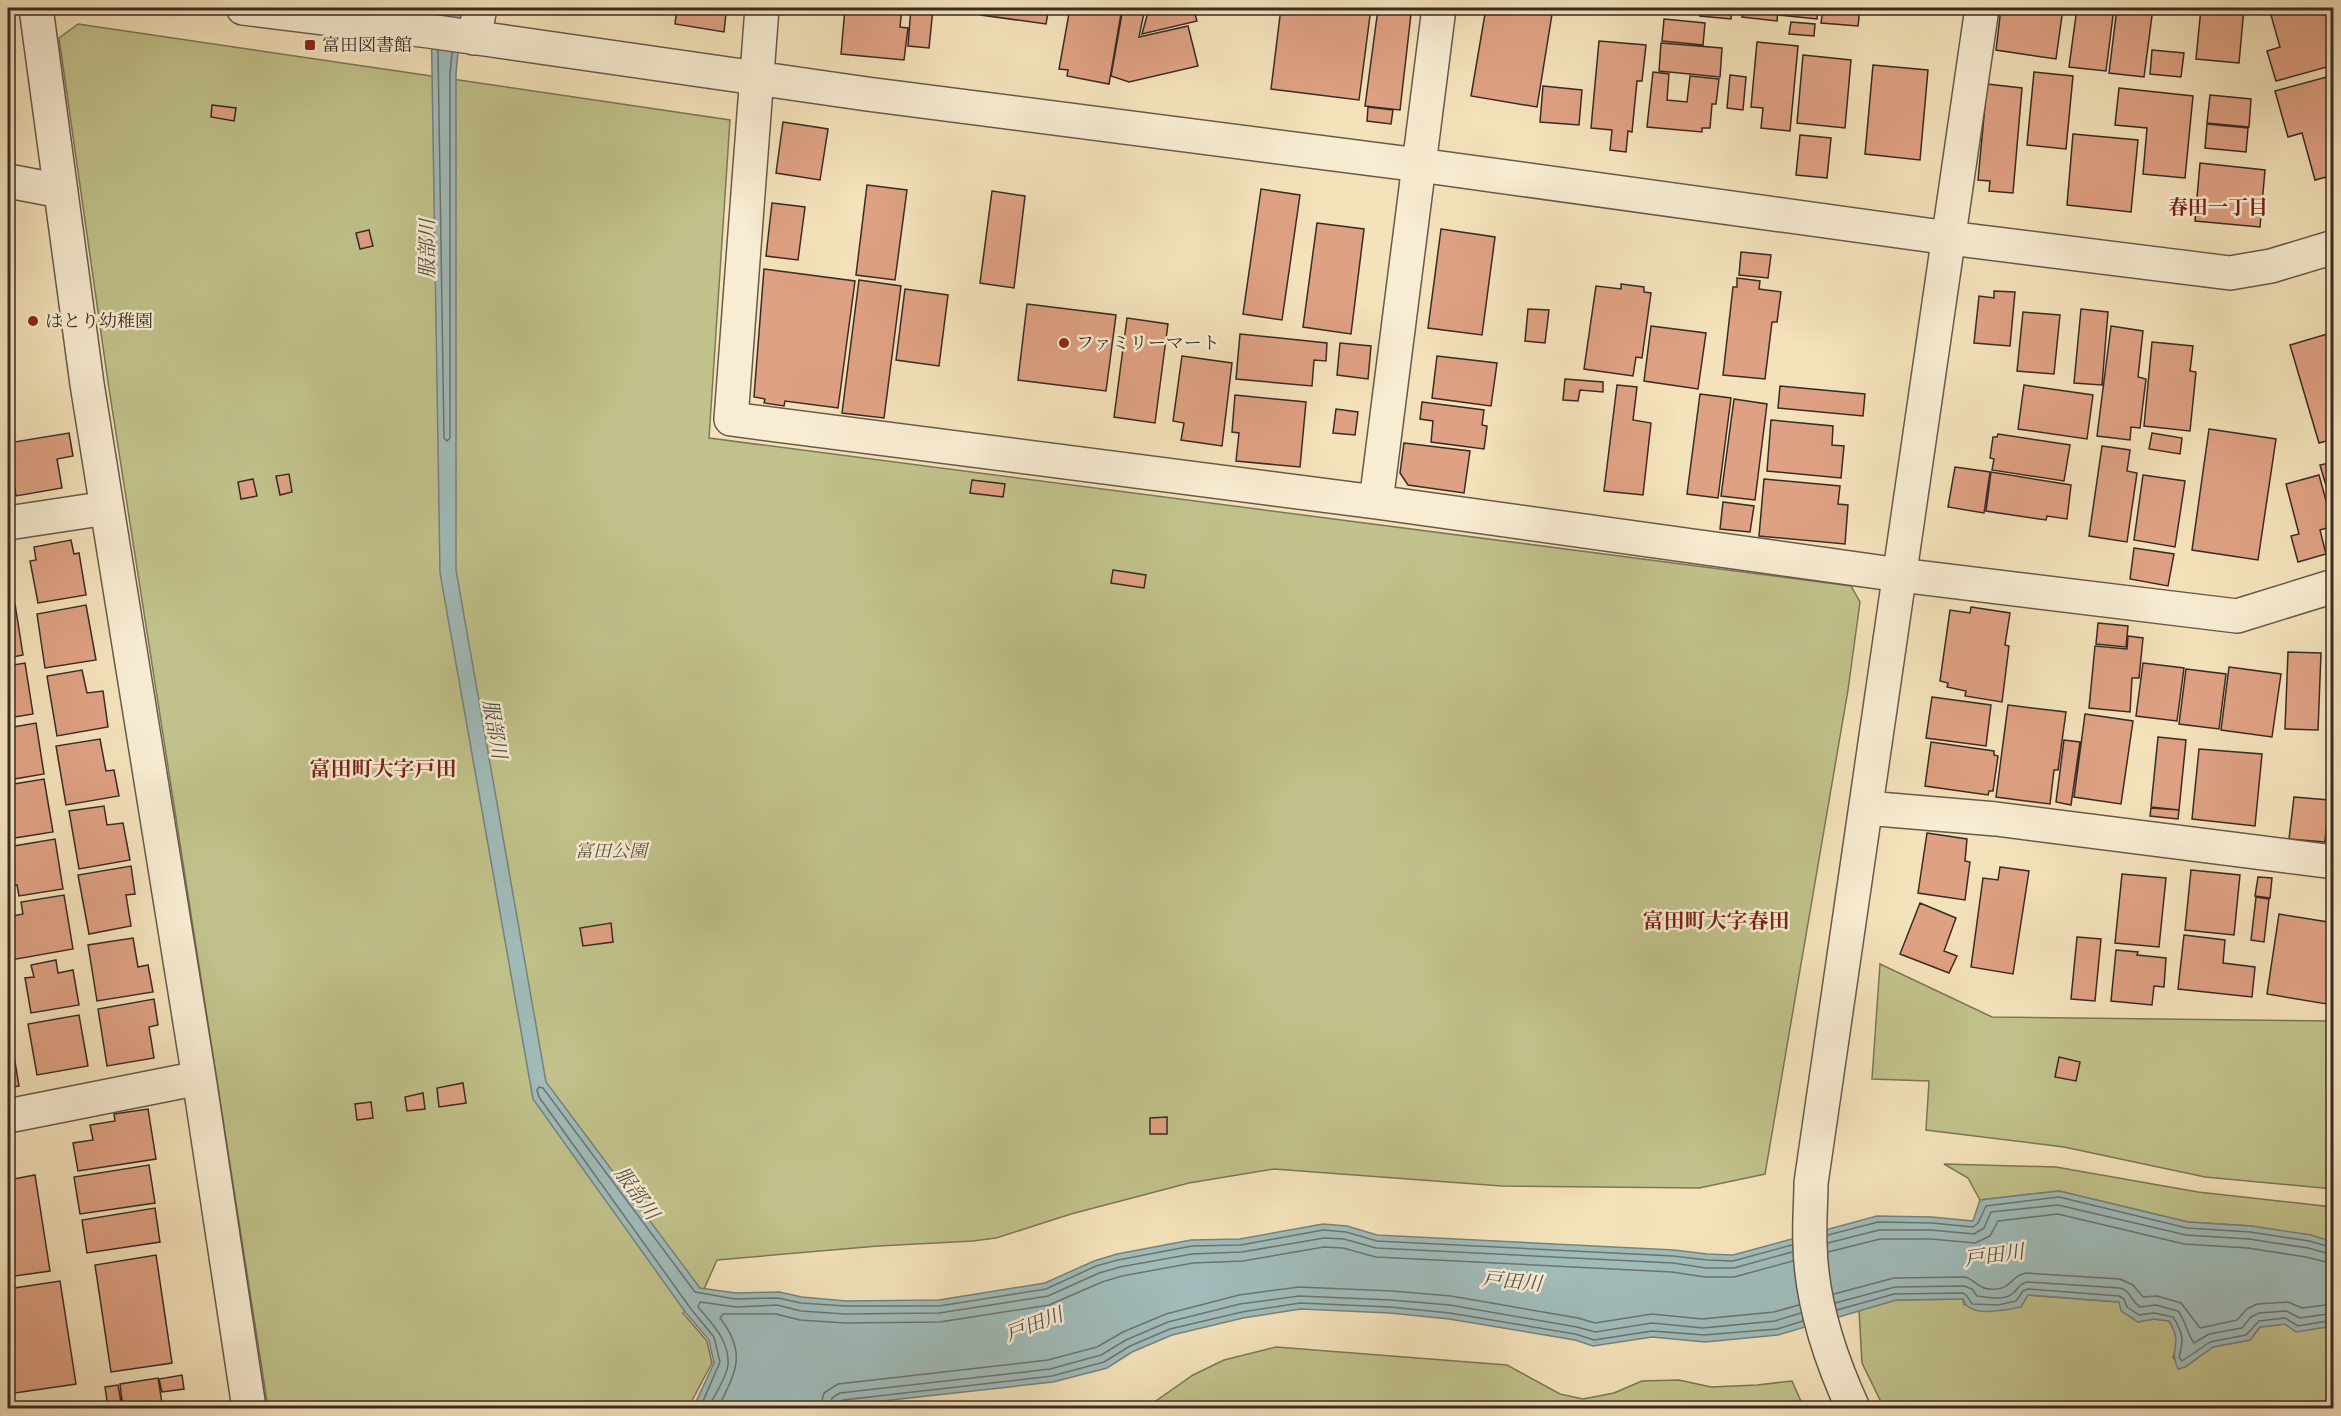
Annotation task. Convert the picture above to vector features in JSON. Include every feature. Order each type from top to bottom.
[{"type":"street","points":[[36,8],[107,508],[249,1408]]},
{"type":"street","points":[[243,8],[420,22],[477,23],[756,79],[1419,165],[1949,238],[2230,273],[2271,266],[2334,247]]},
{"type":"street","points":[[762,8],[731,419],[1376,502],[1900,575],[2236,616],[2334,586]]},
{"type":"street","points":[[1376,502],[1439,8]]},
{"type":"street","points":[[1853,1408],[1836,1371],[1817,1300],[1810,1245],[1811,1183],[1982,8]]},
{"type":"street","points":[[8,181],[61,191]]},
{"type":"street","points":[[8,523],[107,508]]},
{"type":"street","points":[[1866,808],[1996,819],[2334,862]]},
{"type":"street","points":[[8,1116],[198,1078]]},
{"type":"green space","name":"富田公園","points":[[78,24],[730,120],[709,438],[1851,586],[1860,602],[1848,690],[1765,1174],[1699,1188],[1502,1186],[1274,1169],[1189,1183],[1071,1214],[996,1238],[717,1260],[701,1296],[683,1313],[707,1341],[712,1363],[688,1408],[268,1408],[108,382],[59,38]]},
{"type":"green space","points":[[1880,964],[1992,1017],[2333,1021],[2333,1189],[2205,1177],[2064,1147],[1926,1130],[1929,1081],[1872,1079]]},
{"type":"green space","points":[[1944,1164],[2056,1167],[2198,1192],[2333,1207],[2333,1242],[2251,1226],[2188,1222],[2059,1191],[1980,1200],[1968,1178]]},
{"type":"green space","points":[[2027,1295],[2119,1302],[2138,1322],[2154,1319],[2169,1321],[2176,1339],[2173,1358],[2185,1367],[2213,1347],[2250,1340],[2260,1327],[2285,1324],[2333,1326],[2333,1408],[1884,1408],[1862,1363],[1859,1310],[1896,1300],[1963,1299],[1964,1305]]},
{"type":"green space","points":[[1276,1347],[1507,1365],[1560,1394],[1583,1399],[1614,1393],[1642,1381],[1679,1380],[1711,1387],[1792,1381],[1804,1408],[1146,1408],[1193,1375],[1224,1360]]},
{"type":"water","name":"戸田川","points":[[431,8],[462,8],[456,74],[456,570],[546,1082],[700,1288],[736,1293],[779,1292],[802,1297],[846,1301],[939,1300],[1045,1283],[1094,1261],[1117,1254],[1191,1240],[1240,1239],[1323,1224],[1347,1226],[1377,1235],[1733,1255],[1877,1216],[1932,1217],[1973,1221],[1980,1200],[2059,1191],[2188,1222],[2251,1226],[2311,1235],[2333,1242],[2333,1326],[2296,1332],[2285,1324],[2260,1327],[2250,1340],[2213,1347],[2185,1367],[2178,1369],[2174,1356],[2176,1341],[2169,1321],[2154,1319],[2138,1322],[2121,1311],[2119,1302],[2028,1295],[2021,1307],[1997,1311],[1972,1309],[1963,1299],[1896,1300],[1778,1335],[1705,1342],[1652,1337],[1593,1346],[1575,1340],[1449,1319],[1390,1313],[1301,1309],[1243,1318],[1172,1335],[1132,1352],[1107,1368],[1053,1382],[819,1408],[693,1408],[714,1363],[709,1340],[686,1313],[533,1099],[440,573]]},
{"type":"building","points":[[677,8],[730,8],[729,13],[726,13],[724,32],[675,24]]},
{"type":"building","points":[[806,8],[835,8],[835,10]]},
{"type":"building","points":[[845,8],[902,8],[900,27],[908,28],[904,60],[841,54]]},
{"type":"building","points":[[911,8],[933,8],[929,48],[908,46]]},
{"type":"building","points":[[982,8],[1049,8],[1046,24],[981,15]]},
{"type":"building","points":[[1070,8],[1122,8],[1109,84],[1067,76],[1068,70],[1059,69]]},
{"type":"building","points":[[1123,8],[1145,8],[1139,37],[1188,26],[1198,66],[1129,82],[1111,76]]},
{"type":"building","points":[[1149,8],[1193,8],[1197,21],[1142,34]]},
{"type":"building","points":[[1281,8],[1371,8],[1359,100],[1271,89]]},
{"type":"building","points":[[1486,8],[1553,8],[1537,107],[1471,96]]},
{"type":"building","points":[[1606,8],[1650,8],[1649,12]]},
{"type":"building","points":[[1700,8],[1732,8],[1731,19],[1700,16]]},
{"type":"building","points":[[1743,8],[1778,8],[1777,21],[1742,17]]},
{"type":"building","points":[[1780,8],[1818,8],[1817,19],[1779,15]]},
{"type":"building","points":[[1823,8],[1860,8],[1858,26],[1821,23]]},
{"type":"building","points":[[2001,8],[2063,8],[2056,59],[1996,50]]},
{"type":"building","points":[[2077,8],[2114,8],[2106,71],[2069,67]]},
{"type":"building","points":[[2117,8],[2153,8],[2144,77],[2109,73]]},
{"type":"building","points":[[2201,8],[2244,8],[2239,63],[2196,59]]},
{"type":"building","points":[[2269,8],[2327,8],[2334,31],[2334,65],[2276,81],[2267,51],[2280,47]]},
{"type":"building","points":[[1378,9],[1411,14],[1400,110],[1365,106]]},
{"type":"building","points":[[1664,19],[1705,23],[1703,45],[1662,41]]},
{"type":"building","points":[[1791,22],[1815,24],[1814,36],[1789,34]]},
{"type":"building","points":[[1599,41],[1646,45],[1642,81],[1637,81],[1632,132],[1628,131],[1626,152],[1610,150],[1612,130],[1591,128]]},
{"type":"building","points":[[1757,42],[1798,46],[1790,131],[1761,128],[1763,108],[1751,107]]},
{"type":"building","points":[[1661,43],[1722,48],[1720,77],[1659,71]]},
{"type":"building","points":[[2152,50],[2184,53],[2181,77],[2150,74]]},
{"type":"building","points":[[1803,55],[1851,60],[1845,128],[1797,123]]},
{"type":"building","points":[[1873,65],[1928,70],[1920,160],[1865,154]]},
{"type":"building","points":[[1653,72],[1669,74],[1667,100],[1687,102],[1690,76],[1719,79],[1716,104],[1712,104],[1710,128],[1702,128],[1702,132],[1647,127]]},
{"type":"building","points":[[2034,72],[2073,76],[2066,149],[2027,145]]},
{"type":"building","points":[[1730,75],[1746,77],[1743,110],[1727,108]]},
{"type":"building","points":[[2334,75],[2334,175],[2315,180],[2302,133],[2288,137],[2275,91]]},
{"type":"building","points":[[1987,84],[2022,88],[2013,193],[1989,191],[1990,181],[1978,180]]},
{"type":"building","points":[[1543,86],[1582,90],[1579,125],[1540,122]]},
{"type":"building","points":[[2119,88],[2193,96],[2185,178],[2143,174],[2147,128],[2115,125]]},
{"type":"building","points":[[8,95],[12,96],[8,122]]},
{"type":"building","points":[[2210,95],[2251,99],[2249,127],[2207,123]]},
{"type":"building","points":[[212,105],[236,108],[234,121],[211,117]]},
{"type":"building","points":[[1368,107],[1393,110],[1391,124],[1367,121]]},
{"type":"building","points":[[783,122],[828,129],[820,180],[776,173]]},
{"type":"building","points":[[2207,124],[2248,128],[2246,152],[2205,148]]},
{"type":"building","points":[[2073,134],[2138,140],[2131,212],[2067,205]]},
{"type":"building","points":[[1800,135],[1831,138],[1827,178],[1796,175]]},
{"type":"building","points":[[2200,163],[2265,170],[2260,227],[2195,221]]},
{"type":"building","points":[[867,185],[907,190],[895,280],[856,275]]},
{"type":"building","points":[[1261,189],[1300,195],[1282,320],[1243,314]]},
{"type":"building","points":[[992,191],[1025,196],[1014,288],[980,283]]},
{"type":"building","points":[[772,203],[805,207],[798,260],[766,256]]},
{"type":"building","points":[[1317,223],[1364,229],[1351,334],[1303,327]]},
{"type":"building","points":[[1441,229],[1495,237],[1482,335],[1428,328]]},
{"type":"building","points":[[369,230],[373,246],[360,249],[356,233]]},
{"type":"building","points":[[1741,252],[1771,255],[1768,278],[1739,275]]},
{"type":"building","points":[[764,269],[855,281],[838,408],[785,401],[784,406],[764,403],[765,399],[754,397]]},
{"type":"building","points":[[1737,278],[1760,281],[1759,289],[1781,292],[1777,322],[1772,322],[1765,379],[1723,375],[1733,287],[1737,287]]},
{"type":"building","points":[[859,280],[901,286],[884,418],[842,413]]},
{"type":"building","points":[[1621,284],[1644,287],[1644,292],[1651,293],[1642,358],[1636,357],[1633,376],[1584,369],[1596,286],[1621,289]]},
{"type":"building","points":[[905,289],[948,295],[939,366],[896,360]]},
{"type":"building","points":[[1994,291],[2015,292],[2010,346],[1974,343],[1979,296],[1994,298]]},
{"type":"building","points":[[1027,304],[1116,315],[1106,391],[1018,380]]},
{"type":"building","points":[[1528,309],[1549,310],[1545,343],[1525,341]]},
{"type":"building","points":[[2081,309],[2108,312],[2102,385],[2074,383]]},
{"type":"building","points":[[2023,312],[2060,315],[2054,374],[2017,371]]},
{"type":"building","points":[[1127,318],[1168,324],[1155,423],[1114,417]]},
{"type":"building","points":[[1651,326],[1706,333],[1698,389],[1644,381]]},
{"type":"building","points":[[2111,326],[2143,331],[2138,377],[2146,379],[2140,428],[2131,427],[2130,440],[2097,436]]},
{"type":"building","points":[[2334,332],[2334,439],[2319,443],[2290,345]]},
{"type":"building","points":[[1240,334],[1327,343],[1326,361],[1314,360],[1312,386],[1236,379]]},
{"type":"building","points":[[2152,342],[2193,346],[2190,371],[2196,372],[2190,431],[2144,426]]},
{"type":"building","points":[[1340,343],[1371,346],[1368,379],[1337,375]]},
{"type":"building","points":[[1182,356],[1232,363],[1222,446],[1181,440],[1184,423],[1173,421]]},
{"type":"building","points":[[1437,356],[1497,363],[1491,406],[1432,398]]},
{"type":"building","points":[[1565,379],[1603,382],[1603,392],[1580,390],[1578,401],[1563,400]]},
{"type":"building","points":[[1617,385],[1637,387],[1633,420],[1651,423],[1643,495],[1604,491]]},
{"type":"building","points":[[2024,385],[2093,395],[2087,439],[2018,429]]},
{"type":"building","points":[[1780,386],[1865,394],[1863,416],[1778,408]]},
{"type":"building","points":[[1700,394],[1731,398],[1718,498],[1687,494]]},
{"type":"building","points":[[1235,395],[1306,402],[1300,467],[1236,461],[1239,433],[1232,432]]},
{"type":"building","points":[[1734,399],[1767,404],[1755,500],[1721,496]]},
{"type":"building","points":[[1422,402],[1484,410],[1482,425],[1487,426],[1484,449],[1431,442],[1433,421],[1420,419]]},
{"type":"building","points":[[1336,409],[1358,412],[1355,435],[1333,433]]},
{"type":"building","points":[[1771,420],[1833,426],[1832,445],[1844,446],[1841,478],[1767,471]]},
{"type":"building","points":[[2209,429],[2276,439],[2258,560],[2192,550]]},
{"type":"building","points":[[69,433],[73,456],[57,459],[62,488],[16,496],[8,443]]},
{"type":"building","points":[[2152,433],[2182,438],[2180,454],[2149,449]]},
{"type":"building","points":[[1998,434],[2070,445],[2064,481],[1992,470],[1994,459],[1990,458],[1993,437],[1997,437]]},
{"type":"building","points":[[1404,443],[1470,451],[1464,493],[1408,485],[1400,473]]},
{"type":"building","points":[[2102,446],[2130,450],[2127,471],[2137,473],[2127,542],[2089,536]]},
{"type":"building","points":[[2334,462],[2334,513],[2320,465]]},
{"type":"building","points":[[1955,467],[1990,472],[1984,513],[1948,507]]},
{"type":"building","points":[[1991,472],[2071,485],[2067,519],[2047,516],[2046,520],[1986,511]]},
{"type":"building","points":[[289,474],[292,492],[280,495],[276,476]]},
{"type":"building","points":[[2143,475],[2185,481],[2175,547],[2134,540]]},
{"type":"building","points":[[2319,475],[2333,526],[2320,530],[2326,554],[2298,562],[2291,536],[2299,534],[2286,484]]},
{"type":"building","points":[[253,479],[257,496],[241,499],[238,482]]},
{"type":"building","points":[[1764,479],[1840,486],[1838,504],[1848,505],[1845,544],[1759,536]]},
{"type":"building","points":[[972,480],[1005,484],[1003,497],[970,493]]},
{"type":"building","points":[[1723,502],[1754,506],[1750,532],[1720,529]]},
{"type":"building","points":[[71,540],[74,554],[79,553],[86,595],[38,603],[30,561],[36,560],[34,547]]},
{"type":"building","points":[[2134,548],[2174,554],[2168,586],[2130,579]]},
{"type":"building","points":[[8,568],[13,598],[8,600]]},
{"type":"building","points":[[1113,570],[1146,575],[1144,588],[1111,583]]},
{"type":"building","points":[[15,604],[23,655],[8,658],[8,605]]},
{"type":"building","points":[[86,605],[96,660],[45,668],[37,614]]},
{"type":"building","points":[[1971,607],[2010,613],[2005,645],[2009,646],[2002,702],[1965,696],[1966,691],[1947,687],[1948,683],[1940,681],[1950,610],[1970,613]]},
{"type":"building","points":[[2098,623],[2128,626],[2126,647],[2096,644]]},
{"type":"building","points":[[2128,636],[2143,638],[2139,678],[2132,678],[2130,712],[2089,708],[2095,646],[2127,649]]},
{"type":"building","points":[[2288,652],[2321,653],[2318,730],[2285,729]]},
{"type":"building","points":[[25,663],[33,714],[8,718],[8,666]]},
{"type":"building","points":[[2143,663],[2184,668],[2177,721],[2136,716]]},
{"type":"building","points":[[2229,667],[2281,674],[2272,737],[2221,730]]},
{"type":"building","points":[[2186,669],[2226,674],[2219,729],[2179,724]]},
{"type":"building","points":[[82,670],[87,693],[103,691],[108,727],[57,736],[47,676]]},
{"type":"building","points":[[1932,697],[1991,705],[1986,746],[1926,738]]},
{"type":"building","points":[[2008,705],[2066,712],[2058,770],[2054,770],[2050,804],[1996,797]]},
{"type":"building","points":[[2085,714],[2133,721],[2121,804],[2074,797]]},
{"type":"building","points":[[36,723],[44,774],[8,780],[8,728]]},
{"type":"building","points":[[2158,737],[2186,740],[2179,810],[2151,807]]},
{"type":"building","points":[[2329,737],[2334,737],[2334,800],[2330,800]]},
{"type":"building","points":[[100,739],[106,771],[114,770],[119,796],[66,805],[56,746]]},
{"type":"building","points":[[2064,740],[2080,742],[2071,805],[2056,802]]},
{"type":"building","points":[[1931,742],[1994,751],[1994,755],[1998,756],[1993,791],[1989,791],[1988,795],[1925,786]]},
{"type":"building","points":[[2199,749],[2262,754],[2255,826],[2192,819]]},
{"type":"building","points":[[44,779],[53,832],[8,839],[8,785]]},
{"type":"building","points":[[2294,797],[2329,800],[2325,842],[2289,839]]},
{"type":"building","points":[[104,806],[107,825],[123,823],[130,860],[79,869],[69,811]]},
{"type":"building","points":[[2151,808],[2179,810],[2178,819],[2150,816]]},
{"type":"building","points":[[1927,833],[1967,839],[1965,861],[1970,862],[1965,900],[1918,893]]},
{"type":"building","points":[[55,839],[63,889],[19,896],[17,885],[9,887],[8,883],[8,847]]},
{"type":"building","points":[[131,866],[135,894],[126,895],[131,926],[89,934],[78,875]]},
{"type":"building","points":[[2000,867],[2029,871],[2013,974],[1971,967],[1983,878],[1998,880]]},
{"type":"building","points":[[2191,870],[2240,875],[2234,935],[2185,930]]},
{"type":"building","points":[[2122,874],[2166,878],[2159,947],[2115,943]]},
{"type":"building","points":[[2258,877],[2272,878],[2270,898],[2255,896]]},
{"type":"building","points":[[64,895],[73,949],[11,960],[8,917],[23,914],[21,902]]},
{"type":"building","points":[[2256,897],[2269,899],[2264,942],[2251,940]]},
{"type":"building","points":[[1920,903],[1956,918],[1944,951],[1957,956],[1949,973],[1900,954]]},
{"type":"building","points":[[2279,914],[2334,923],[2334,963],[2327,1004],[2267,994]]},
{"type":"building","points":[[611,923],[613,942],[583,946],[580,928]]},
{"type":"building","points":[[2184,935],[2225,940],[2223,963],[2255,967],[2252,997],[2178,989]]},
{"type":"building","points":[[2077,937],[2101,939],[2095,1001],[2071,999]]},
{"type":"building","points":[[133,938],[138,967],[148,965],[153,992],[97,1001],[88,945]]},
{"type":"building","points":[[2116,950],[2166,958],[2164,987],[2154,986],[2152,1005],[2111,1001]]},
{"type":"building","points":[[56,960],[58,973],[73,970],[79,1005],[31,1013],[25,978],[34,977],[31,965]]},
{"type":"building","points":[[154,999],[158,1025],[149,1027],[154,1058],[107,1066],[98,1009]]},
{"type":"building","points":[[79,1015],[88,1066],[37,1075],[28,1024]]},
{"type":"building","points":[[8,1032],[10,1032],[19,1086],[8,1088]]},
{"type":"building","points":[[2059,1057],[2080,1062],[2076,1081],[2055,1077]]},
{"type":"building","points":[[463,1083],[466,1103],[439,1107],[437,1088]]},
{"type":"building","points":[[423,1093],[425,1109],[407,1111],[405,1097]]},
{"type":"building","points":[[371,1102],[373,1118],[357,1120],[355,1104]]},
{"type":"building","points":[[148,1109],[156,1159],[78,1171],[73,1143],[93,1140],[90,1125],[115,1121],[114,1114]]},
{"type":"building","points":[[1167,1117],[1167,1134],[1150,1134],[1150,1118]]},
{"type":"building","points":[[149,1165],[155,1203],[80,1214],[74,1177]]},
{"type":"building","points":[[35,1175],[50,1271],[8,1277],[8,1180]]},
{"type":"building","points":[[155,1208],[160,1242],[87,1253],[82,1220]]},
{"type":"building","points":[[156,1255],[172,1363],[111,1372],[95,1265]]},
{"type":"building","points":[[60,1281],[76,1384],[8,1394],[8,1289]]},
{"type":"building","points":[[182,1375],[184,1389],[162,1392],[159,1379]]},
{"type":"building","points":[[158,1378],[162,1403],[123,1408],[120,1384]]},
{"type":"building","points":[[118,1385],[122,1408],[108,1408],[105,1387]]},
{"type":"place","name":"富田図書館","points":[[310,45]]},
{"type":"place","name":"はとり幼稚園","points":[[33,321]]},
{"type":"place","name":"ファミリーマート","points":[[1064,343]]},
{"type":"district","name":"春田一丁目","points":[[2218,207]]},
{"type":"district","name":"富田町大字戸田","points":[[383,769]]},
{"type":"district","name":"富田町大字春田","points":[[1716,921]]},
{"type":"water label","name":"服部川","points":[[427,249]]},
{"type":"water label","name":"服部川","points":[[495,729]]},
{"type":"water label","name":"服部川","points":[[637,1193]]}]
